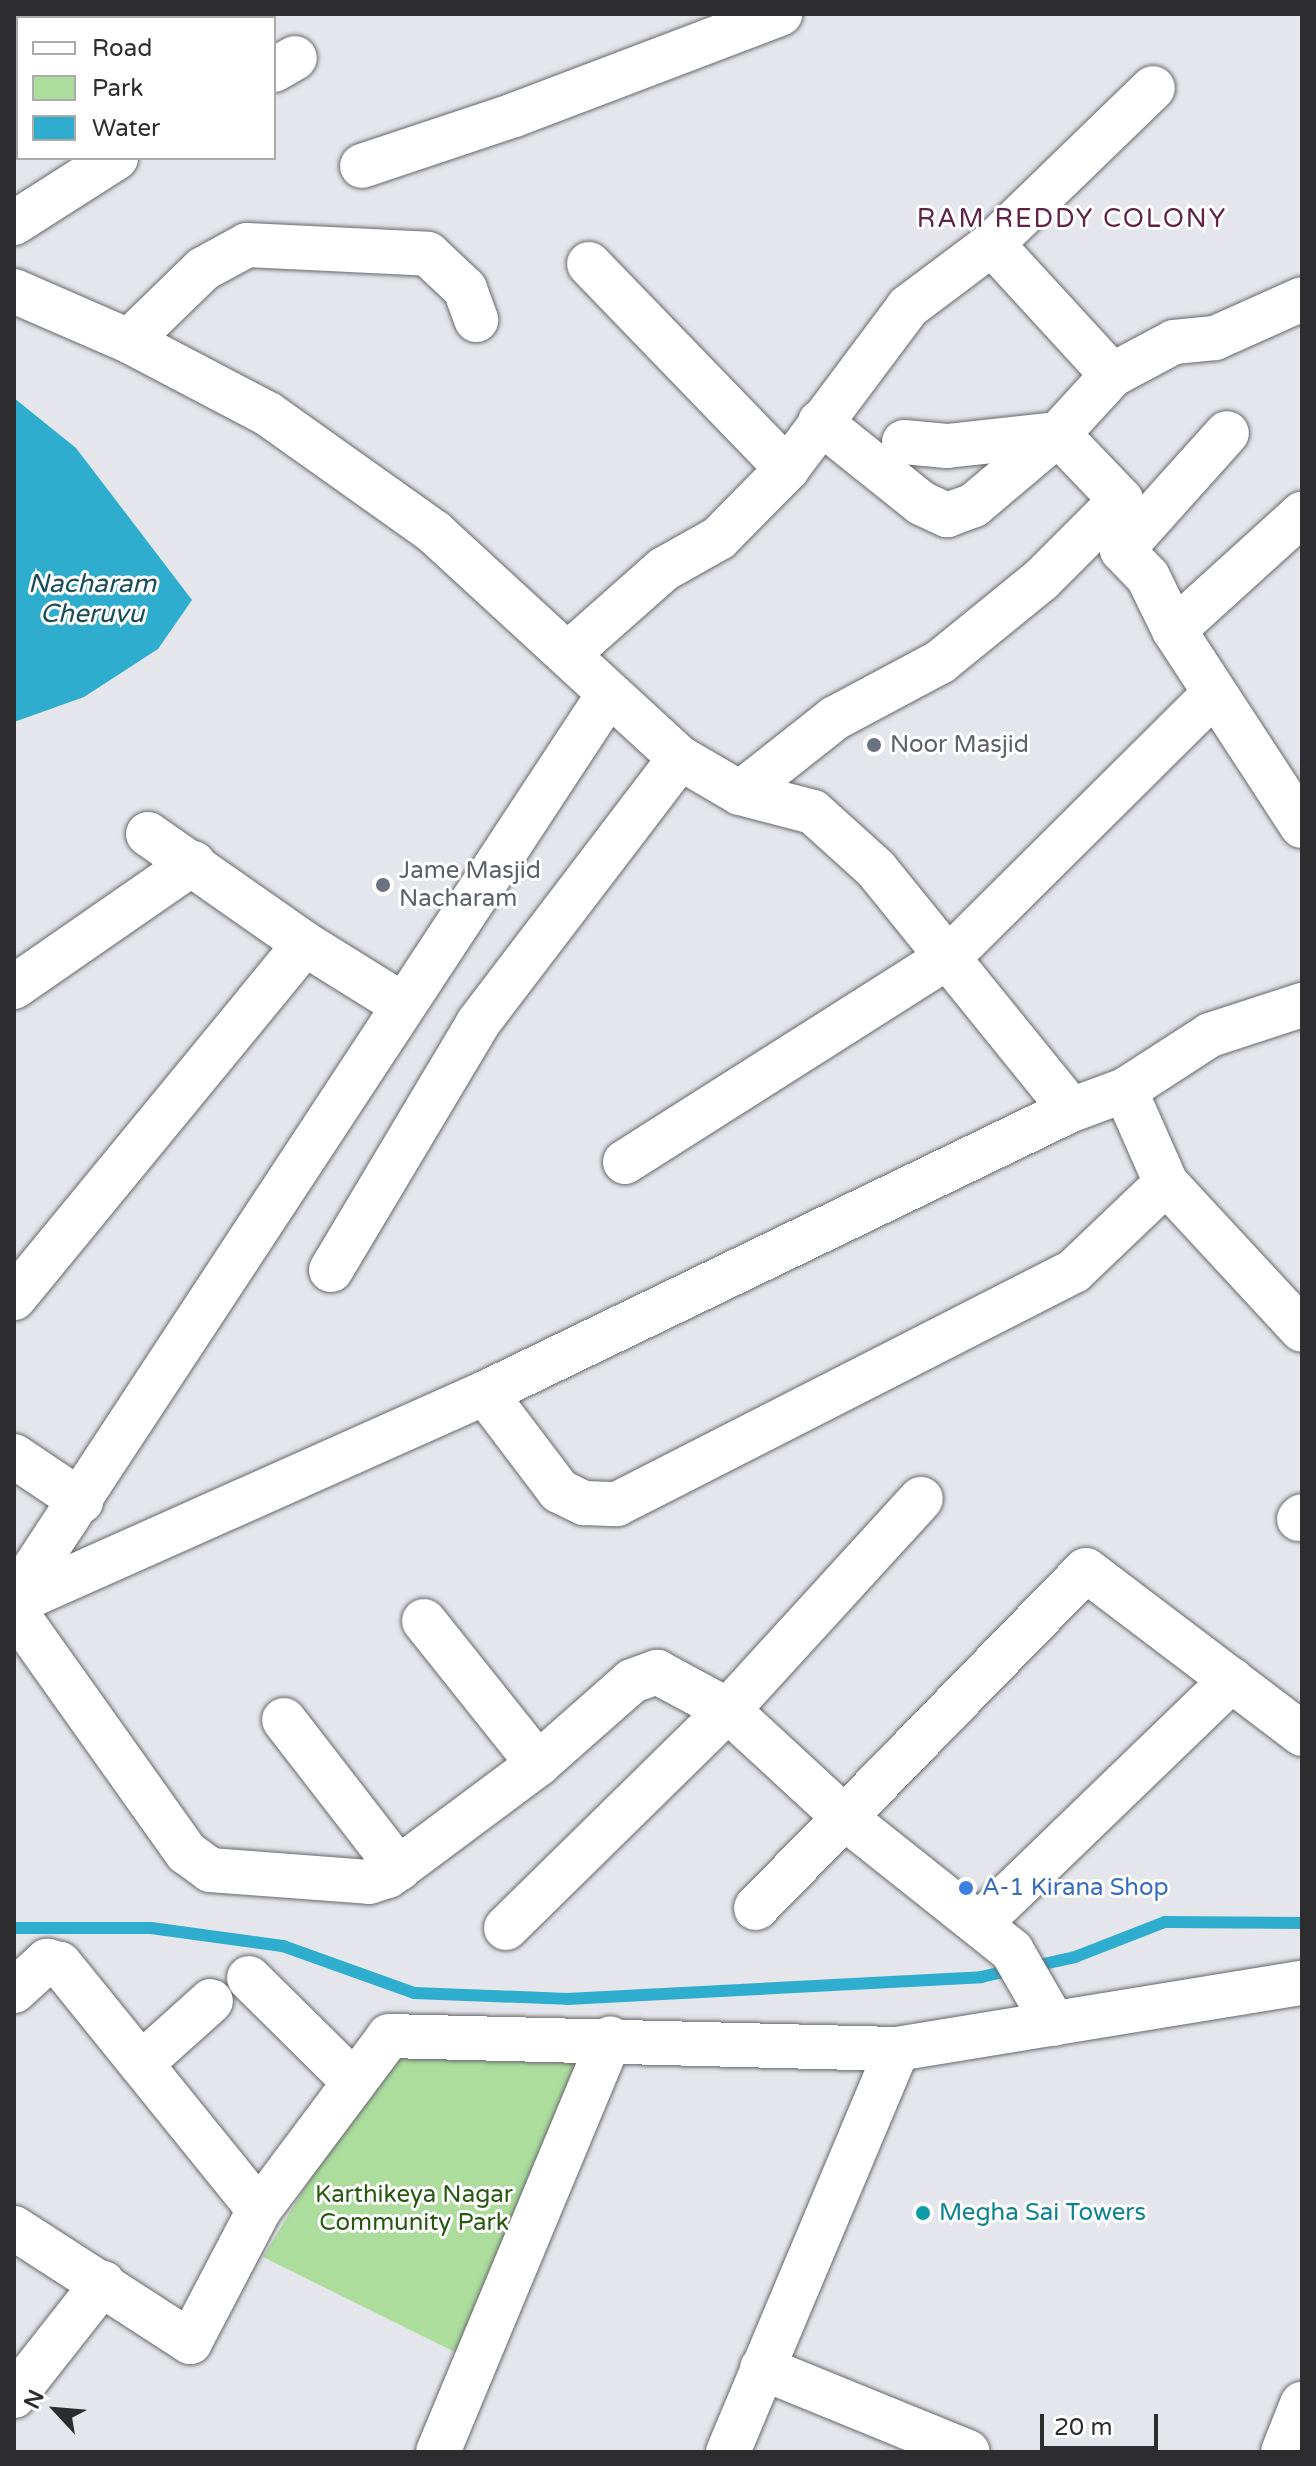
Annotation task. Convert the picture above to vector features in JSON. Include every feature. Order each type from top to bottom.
[{"type":"street","points":[[362,166],[780,14]]},
{"type":"street","points":[[569,653],[664,569],[719,538],[787,469],[908,307],[992,244],[1153,88]]},
{"type":"street","points":[[14,223],[113,160]]},
{"type":"street","points":[[992,244],[1112,375]]},
{"type":"street","points":[[129,341],[203,269],[247,245],[428,254],[465,289],[476,320]]},
{"type":"street","points":[[589,264],[787,469]]},
{"type":"street","points":[[14,291],[129,341],[268,414],[360,475],[434,532],[680,758],[740,793],[813,812],[876,869],[950,956],[1071,1110]]},
{"type":"street","points":[[820,422],[921,503],[947,515],[974,505],[1058,434],[1112,375],[1174,342],[1215,338],[1302,299]]},
{"type":"street","points":[[1122,550],[1227,433]]},
{"type":"street","points":[[904,442],[947,446],[1058,434]]},
{"type":"street","points":[[1058,434],[1121,500],[1122,550],[1148,577],[1174,630],[1302,826]]},
{"type":"street","points":[[740,793],[835,718],[940,662],[1041,580],[1121,500]]},
{"type":"street","points":[[1174,630],[1302,514]]},
{"type":"street","points":[[625,1162],[950,956],[1214,694]]},
{"type":"street","points":[[14,1601],[608,695]]},
{"type":"street","points":[[331,1270],[478,1023],[680,758]]},
{"type":"street","points":[[148,834],[305,944],[403,1005]]},
{"type":"street","points":[[14,987],[193,863]]},
{"type":"street","points":[[14,1298],[305,944]]},
{"type":"street","points":[[14,1601],[485,1393],[1071,1110],[1125,1090],[1210,1035],[1302,1005]]},
{"type":"street","points":[[1125,1090],[1166,1183],[1302,1330]]},
{"type":"street","points":[[485,1393],[559,1491],[584,1503],[617,1504],[1074,1271],[1166,1183]]},
{"type":"street","points":[[14,1456],[81,1501]]},
{"type":"street","points":[[506,1928],[728,1710],[921,1499]]},
{"type":"street","points":[[756,1908],[1086,1570],[1302,1734]]},
{"type":"street","points":[[14,1610],[187,1853],[210,1870],[369,1882],[399,1869],[538,1764],[632,1681],[657,1672],[728,1710],[845,1818],[1008,1953],[1054,2024]]},
{"type":"street","points":[[424,1621],[538,1764]]},
{"type":"street","points":[[1008,1953],[1232,1680]]},
{"type":"street","points":[[284,1720],[399,1869]]},
{"type":"street","points":[[14,1991],[47,1961],[60,1964],[259,2210]]},
{"type":"street","points":[[249,1978],[354,2082]]},
{"type":"street","points":[[14,2228],[190,2342],[259,2210],[389,2036],[610,2038],[897,2049],[1302,1983]]},
{"type":"street","points":[[141,2064],[211,2001]]},
{"type":"street","points":[[438,2452],[610,2038]]},
{"type":"street","points":[[728,2452],[897,2049]]},
{"type":"street","points":[[14,2396],[103,2283]]},
{"type":"street","points":[[762,2368],[968,2452]]},
{"type":"street","points":[[1283,2452],[1302,2404]]},
{"type":"green space","name":"Karthikeya Nagar Community Park","points":[[391,2045],[594,2055],[469,2359],[263,2257]]},
{"type":"water","name":"Nacharam Cheruvu","points":[[14,398],[76,448],[192,600],[158,649],[84,697],[14,722]]},
{"type":"waterway","points":[[1030,1967],[1075,1957],[1165,1922],[1302,1923]]},
{"type":"waterway","points":[[14,1928],[151,1928],[283,1946],[414,1993],[567,1999],[981,1977],[1012,1970]]},
{"type":"place","name":"Noor Masjid","points":[[874,745]]},
{"type":"place","name":"Jame Masjid Nacharam","points":[[383,885]]},
{"type":"place","name":"A-1 Kirana Shop","points":[[966,1888]]},
{"type":"place","name":"Megha Sai Towers","points":[[923,2213]]},
{"type":"district","name":"RAM REDDY COLONY","points":[[1072,219]]}]
